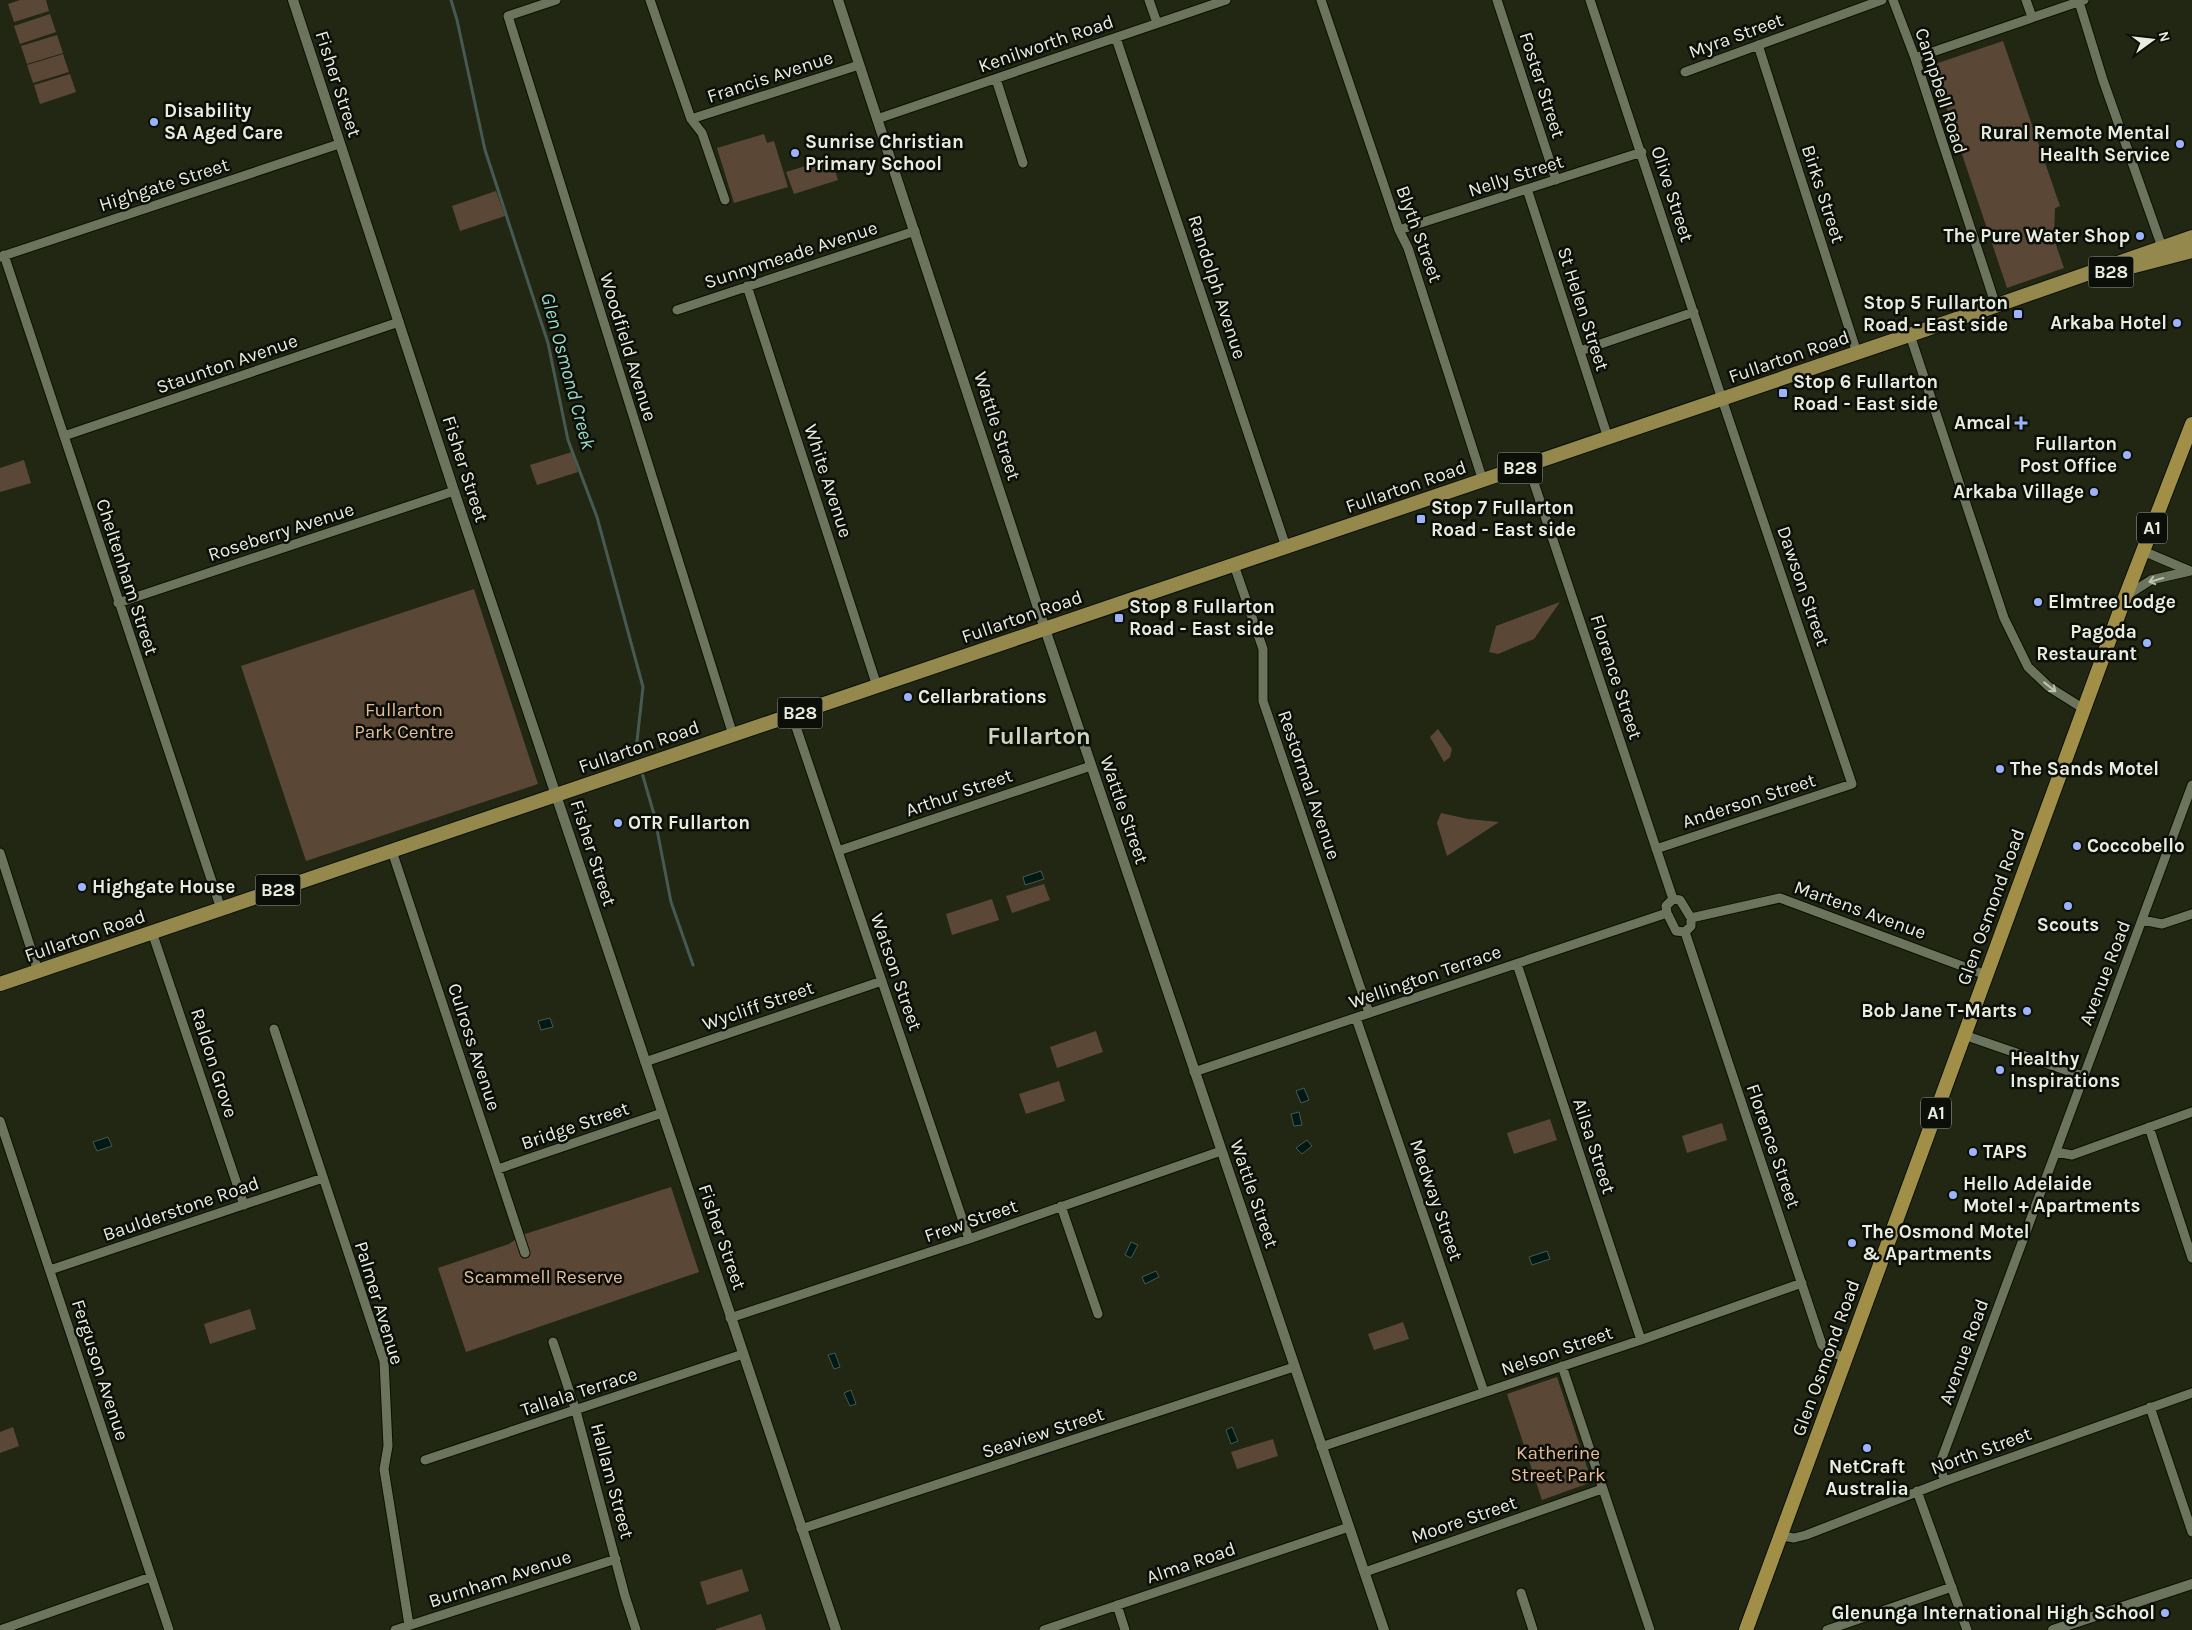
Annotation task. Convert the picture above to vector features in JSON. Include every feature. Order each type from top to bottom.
[{"type":"highway","name":"Glen Osmond Road","points":[[1746,1630],[2125,596],[2192,424]]},
{"type":"main road","name":"Fullarton Road","points":[[0,984],[2057,286],[2192,236]]},
{"type":"main road","name":"Fullarton Road","points":[[2057,286],[2192,251]]},
{"type":"street","name":"Fisher Street","points":[[293,0],[555,796],[836,1630]]},
{"type":"street","name":"Woodfield Avenue","points":[[556,0],[508,16],[733,735]]},
{"type":"street","name":"Francis Avenue","points":[[650,0],[691,119],[702,133],[725,200]]},
{"type":"street","name":"Wattle Street","points":[[838,0],[1045,629],[1384,1630]]},
{"type":"street","points":[[1149,0],[1157,24]]},
{"type":"street","name":"Kenilworth Road","points":[[877,119],[1226,0]]},
{"type":"street","name":"Blyth Street","points":[[1321,0],[1399,230],[1408,248],[1483,481]]},
{"type":"street","name":"Foster Street","points":[[1497,0],[1556,180]]},
{"type":"street","name":"Olive Street","points":[[1590,0],[1642,152],[1722,399]]},
{"type":"street","name":"Myra Street","points":[[1685,72],[1882,0]]},
{"type":"street","name":"Campbell Road","points":[[1893,0],[1996,306]]},
{"type":"street","points":[[2026,0],[2032,17]]},
{"type":"street","points":[[1914,58],[2082,1],[2103,80],[2162,247]]},
{"type":"street","name":"Randolph Avenue","points":[[1116,38],[1286,547]]},
{"type":"street","name":"Birks Street","points":[[1758,45],[1857,354]]},
{"type":"street","name":"Francis Avenue","points":[[691,119],[859,65]]},
{"type":"street","points":[[996,79],[1023,163]]},
{"type":"street","name":"Highgate Street","points":[[2,256],[339,144]]},
{"type":"street","name":"Nelly Street","points":[[1399,230],[1642,152]]},
{"type":"street","name":"St Helen Street","points":[[1527,189],[1608,438]]},
{"type":"street","name":"Sunnymeade Avenue","points":[[677,310],[915,231]]},
{"type":"street","name":"Cheltenham Street","points":[[2,256],[64,436],[220,909]]},
{"type":"street","name":"White Avenue","points":[[747,286],[877,686]]},
{"type":"street","points":[[1580,351],[1694,312]]},
{"type":"street","name":"Staunton Avenue","points":[[64,436],[400,322]]},
{"type":"street","points":[[1910,335],[2004,618],[2028,666],[2049,687],[2084,709]]},
{"type":"street","name":"Dawson Street","points":[[1722,399],[1852,784]]},
{"type":"street","name":"Florence Street","points":[[1528,465],[1672,899]]},
{"type":"street","name":"Roseberry Avenue","points":[[118,603],[454,491]]},
{"type":"street","points":[[2143,551],[2191,572]]},
{"type":"street","name":"Restormal Avenue","points":[[1234,565],[1263,649],[1263,701],[1369,1013]]},
{"type":"street","points":[[2125,596],[2151,580],[2191,572]]},
{"type":"street","name":"Watson Street","points":[[792,715],[969,1239]]},
{"type":"street","name":"Arthur Street","points":[[838,851],[1091,766]]},
{"type":"street","name":"Anderson Street","points":[[1656,849],[1852,784]]},
{"type":"street","name":"Avenue Road","points":[[1944,1481],[1939,1466],[2056,1152],[2082,1076],[2192,785]]},
{"type":"street","name":"Culross Avenue","points":[[392,851],[525,1253]]},
{"type":"street","points":[[0,853],[38,971]]},
{"type":"street","name":"Martens Avenue","points":[[1691,918],[1780,898],[1986,975]]},
{"type":"street","points":[[1672,899],[1680,900],[1691,918],[1691,926],[1685,932],[1676,931],[1667,913],[1666,906],[1672,899]]},
{"type":"street","name":"Wellington Terrace","points":[[1194,1072],[1667,913]]},
{"type":"street","points":[[2142,920],[2162,924],[2192,914]]},
{"type":"street","name":"Raldon Grove","points":[[152,932],[244,1205]]},
{"type":"street","name":"Florence Street","points":[[1685,932],[1822,1345],[1829,1351],[1845,1358]]},
{"type":"street","name":"Ailsa Street","points":[[1517,964],[1641,1340]]},
{"type":"street","name":"Wycliff Street","points":[[645,1062],[882,982]]},
{"type":"street","name":"Medway Street","points":[[1356,1018],[1484,1392]]},
{"type":"street","name":"Palmer Avenue","points":[[274,1029],[384,1361],[388,1446],[384,1469],[409,1625]]},
{"type":"street","points":[[1964,1034],[2082,1076]]},
{"type":"street","points":[[2056,1152],[2072,1155],[2192,1112]]},
{"type":"street","name":"Bridge Street","points":[[498,1169],[662,1113]]},
{"type":"street","name":"Ferguson Avenue","points":[[0,1121],[168,1630]]},
{"type":"street","points":[[2149,1128],[2191,1254]]},
{"type":"street","name":"Frew Street","points":[[730,1318],[969,1239],[1221,1151]]},
{"type":"street","name":"Baulderstone Road","points":[[50,1270],[323,1178]]},
{"type":"street","points":[[1061,1206],[1098,1314]]},
{"type":"street","name":"Nelson Street","points":[[1321,1447],[1641,1340],[1802,1283]]},
{"type":"street","name":"Hallam Street","points":[[553,1342],[576,1411],[636,1630]]},
{"type":"street","name":"Tallala Terrace","points":[[425,1460],[743,1354]]},
{"type":"street","points":[[1562,1366],[1650,1630]]},
{"type":"street","name":"Seaview Street","points":[[802,1529],[1294,1367]]},
{"type":"street","name":"North Street","points":[[1782,1536],[1794,1538],[1806,1535],[1944,1481],[2192,1393]]},
{"type":"street","points":[[2150,1407],[2192,1532]]},
{"type":"street","name":"Moore Street","points":[[1365,1572],[1602,1489]]},
{"type":"street","points":[[1917,1491],[1967,1630]]},
{"type":"street","name":"Alma Road","points":[[1044,1630],[1349,1527]]},
{"type":"street","name":"Burnham Avenue","points":[[395,1630],[616,1558]]},
{"type":"street","points":[[0,1630],[151,1578]]},
{"type":"street","points":[[2053,1630],[2192,1584]]},
{"type":"street","points":[[1827,1630],[1952,1587]]},
{"type":"street","points":[[1521,1594],[1533,1630]]},
{"type":"street","points":[[1117,1605],[1125,1630]]},
{"type":"green space","points":[[20,0],[46,0],[49,11],[14,22],[8,4]]},
{"type":"green space","points":[[50,14],[56,32],[20,44],[14,26]]},
{"type":"green space","points":[[57,35],[63,53],[27,64],[21,46]]},
{"type":"green space","points":[[2003,41],[2060,206],[2055,208],[2054,239],[2064,268],[2007,288],[1932,65]]},
{"type":"green space","points":[[63,54],[69,72],[33,83],[27,65]]},
{"type":"green space","points":[[70,74],[76,92],[40,104],[34,85]]},
{"type":"green space","points":[[764,134],[767,143],[774,141],[788,187],[734,203],[717,148]]},
{"type":"green space","points":[[831,158],[838,180],[794,194],[786,172]]},
{"type":"green space","points":[[496,191],[505,216],[460,231],[452,206]]},
{"type":"green space","points":[[572,452],[578,472],[537,485],[530,465]]},
{"type":"green space","points":[[24,460],[31,483],[0,492],[0,468]]},
{"type":"green space","name":"Fullarton Park Centre","points":[[474,589],[538,784],[306,861],[241,666]]},
{"type":"green space","points":[[1560,602],[1534,639],[1498,654],[1489,652],[1496,626]]},
{"type":"green space","points":[[1438,729],[1452,749],[1450,757],[1444,762],[1430,737]]},
{"type":"green space","points":[[1441,813],[1468,819],[1499,822],[1447,856],[1437,823]]},
{"type":"green space","points":[[1044,884],[1050,900],[1012,913],[1006,896]]},
{"type":"green space","points":[[992,899],[999,920],[952,935],[946,914]]},
{"type":"green space","points":[[1096,1031],[1103,1052],[1057,1068],[1050,1047]]},
{"type":"green space","points":[[1059,1081],[1065,1101],[1026,1114],[1019,1094]]},
{"type":"green space","points":[[1550,1119],[1557,1140],[1514,1154],[1507,1133]]},
{"type":"green space","points":[[1722,1123],[1727,1140],[1687,1153],[1682,1136]]},
{"type":"green space","name":"Scammell Reserve","points":[[671,1187],[699,1272],[466,1352],[438,1268],[509,1244],[522,1235]]},
{"type":"green space","points":[[250,1309],[256,1329],[210,1344],[204,1324]]},
{"type":"green space","points":[[1403,1322],[1409,1339],[1374,1350],[1368,1334]]},
{"type":"green space","name":"Katherine Street Park","points":[[1557,1377],[1592,1482],[1542,1500],[1507,1394]]},
{"type":"green space","points":[[13,1427],[19,1446],[0,1453],[0,1432]]},
{"type":"green space","points":[[1273,1439],[1278,1456],[1237,1469],[1231,1452]]},
{"type":"green space","points":[[742,1569],[749,1591],[707,1605],[700,1582]]},
{"type":"green space","points":[[761,1614],[766,1630],[716,1630],[716,1629]]},
{"type":"water","points":[[1041,871],[1044,879],[1025,885],[1023,877]]},
{"type":"water","points":[[550,1018],[553,1027],[541,1030],[538,1021]]},
{"type":"water","points":[[1304,1088],[1309,1100],[1301,1103],[1296,1091]]},
{"type":"water","points":[[1299,1112],[1302,1125],[1294,1126],[1291,1114]]},
{"type":"water","points":[[108,1137],[112,1146],[97,1151],[93,1142]]},
{"type":"water","points":[[1307,1140],[1312,1146],[1302,1154],[1296,1148]]},
{"type":"water","points":[[1131,1242],[1138,1245],[1131,1258],[1125,1255]]},
{"type":"water","points":[[1547,1251],[1550,1259],[1532,1265],[1529,1257]]},
{"type":"water","points":[[1156,1271],[1159,1277],[1145,1284],[1142,1277]]},
{"type":"water","points":[[835,1353],[840,1367],[834,1369],[828,1355]]},
{"type":"water","points":[[851,1390],[856,1404],[850,1406],[844,1393]]},
{"type":"water","points":[[1232,1427],[1238,1441],[1231,1444],[1226,1430]]},
{"type":"waterway","name":"Glen Osmond Creek","points":[[451,0],[485,150],[548,343],[568,440],[597,517],[643,687],[636,750]]},
{"type":"waterway","name":"Glen Osmond Creek","points":[[642,773],[654,814],[671,902],[693,965]]},
{"type":"place","name":"Disability SA Aged Care","points":[[154,122]]},
{"type":"place","name":"Rural Remote Mental Health Service","points":[[2180,144]]},
{"type":"place","name":"Sunrise Christian Primary School","points":[[795,153]]},
{"type":"place","name":"The Pure Water Shop","points":[[2140,236]]},
{"type":"place","name":"Stop 5 Fullarton Road - East side","points":[[2018,314]]},
{"type":"place","name":"Arkaba Hotel","points":[[2177,323]]},
{"type":"place","name":"Stop 6 Fullarton Road - East side","points":[[1783,393]]},
{"type":"place","name":"Amcal","points":[[2021,423]]},
{"type":"place","name":"Fullarton Post Office","points":[[2127,455]]},
{"type":"place","name":"Arkaba Village","points":[[2094,492]]},
{"type":"place","name":"Stop 7 Fullarton Road - East side","points":[[1421,519]]},
{"type":"place","name":"Elmtree Lodge","points":[[2038,602]]},
{"type":"place","name":"Stop 8 Fullarton Road - East side","points":[[1119,618]]},
{"type":"place","name":"Pagoda Restaurant","points":[[2147,643]]},
{"type":"place","name":"Cellarbrations","points":[[908,697]]},
{"type":"place","name":"The Sands Motel","points":[[2000,769]]},
{"type":"place","name":"OTR Fullarton","points":[[618,823]]},
{"type":"place","name":"Coccobello","points":[[2077,846]]},
{"type":"place","name":"Highgate House","points":[[82,887]]},
{"type":"place","name":"Scouts","points":[[2068,906]]},
{"type":"place","name":"Bob Jane T-Marts","points":[[2027,1011]]},
{"type":"place","name":"Healthy Inspirations","points":[[2000,1070]]},
{"type":"place","name":"TAPS","points":[[1973,1152]]},
{"type":"place","name":"Hello Adelaide Motel + Apartments","points":[[1953,1195]]},
{"type":"place","name":"The Osmond Motel & Apartments","points":[[1852,1243]]},
{"type":"place","name":"NetCraft Australia","points":[[1867,1448]]},
{"type":"place","name":"Glenunga International High School","points":[[2165,1613]]},
{"type":"district","name":"Fullarton","points":[[1039,736]]}]
